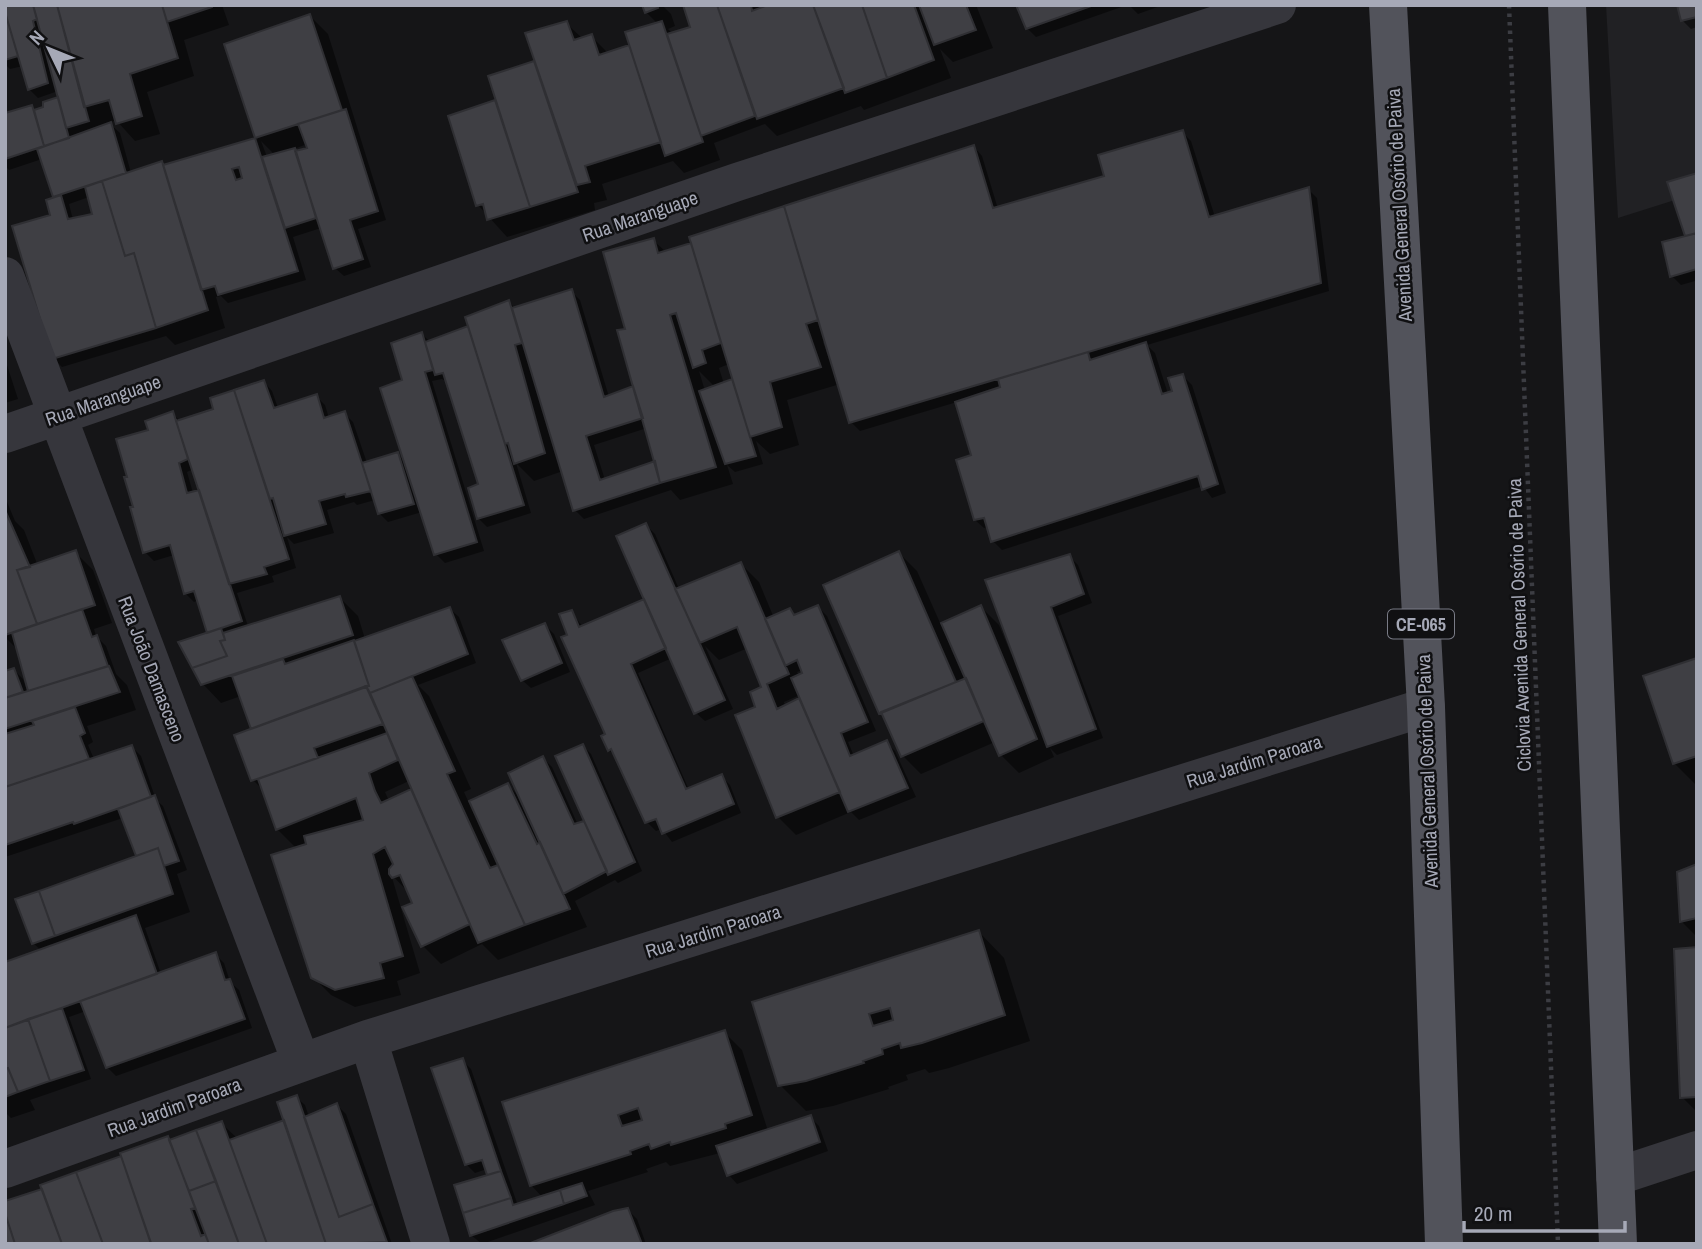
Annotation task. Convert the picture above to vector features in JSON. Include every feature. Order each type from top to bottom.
[{"type":"main road","name":"Avenida General Osório de Paiva","points":[[1388,5],[1426,707],[1444,1244]]},
{"type":"main road","points":[[1567,5],[1618,1244]]},
{"type":"street","name":"Rua Maranguape","points":[[5,434],[737,182],[1277,5]]},
{"type":"street","name":"Rua João Damasceno","points":[[5,276],[301,1062]]},
{"type":"street","name":"Rua Jardim Paroara","points":[[5,1169],[368,1039],[1426,707]]},
{"type":"street","points":[[368,1039],[431,1244]]},
{"type":"street","points":[[1615,1177],[1697,1150]]},
{"type":"path","name":"Ciclovia Avenida General Osório de Paiva","points":[[1508,5],[1558,1244]]},
{"type":"shaded area","points":[[1606,5],[1697,5],[1697,193],[1618,218]]},
{"type":"building","points":[[5,5],[33,5],[37,19],[33,21],[48,83],[28,90]]},
{"type":"building","points":[[33,5],[57,5],[89,121],[66,128]]},
{"type":"building","points":[[57,5],[162,5],[178,58],[130,74],[142,116],[116,124],[109,100],[84,107]]},
{"type":"building","points":[[162,5],[212,5],[212,7],[167,22]]},
{"type":"building","points":[[642,5],[657,5],[658,8],[645,13]]},
{"type":"building","points":[[683,5],[717,5],[755,116],[701,136],[667,34],[690,27]]},
{"type":"building","points":[[717,5],[751,5],[752,11],[768,5],[813,5],[844,88],[757,119]]},
{"type":"building","points":[[813,5],[862,5],[887,78],[845,93]]},
{"type":"building","points":[[862,5],[914,5],[934,60],[887,78]]},
{"type":"building","points":[[919,5],[966,5],[976,30],[934,45]]},
{"type":"building","points":[[1016,5],[1094,5],[1026,29]]},
{"type":"building","points":[[1677,5],[1697,5],[1697,17],[1681,21]]},
{"type":"building","points":[[5,12],[18,56],[5,60]]},
{"type":"building","points":[[310,14],[342,110],[255,138],[224,44]]},
{"type":"building","points":[[567,21],[574,40],[592,34],[599,55],[629,45],[661,142],[585,166],[590,182],[577,185],[525,33]]},
{"type":"building","points":[[662,21],[703,142],[665,156],[625,32]]},
{"type":"building","points":[[534,61],[578,192],[530,207],[488,76]]},
{"type":"building","points":[[58,97],[69,138],[44,146],[34,110],[43,107],[43,102]]},
{"type":"building","points":[[495,100],[530,207],[487,220],[483,204],[476,206],[448,116]]},
{"type":"building","points":[[32,105],[44,146],[5,159],[5,113]]},
{"type":"building","points":[[346,109],[378,211],[350,220],[363,259],[333,269],[295,151],[307,148],[298,124]]},
{"type":"building","points":[[111,122],[126,173],[53,197],[37,149]]},
{"type":"building","points":[[1183,130],[1209,217],[1309,187],[1321,283],[849,423],[784,206],[974,145],[993,208],[1104,176],[1098,155]]},
{"type":"building","points":[[255,138],[298,271],[218,295],[215,286],[201,290],[163,165]],"holes":[[[239,167],[242,178],[236,180],[232,169]]]},
{"type":"building","points":[[295,148],[316,218],[285,228],[262,157]]},
{"type":"building","points":[[162,161],[208,310],[156,328],[134,253],[125,256],[102,181]]},
{"type":"building","points":[[1697,173],[1697,233],[1685,236],[1667,182]]},
{"type":"building","points":[[102,181],[125,256],[134,253],[156,328],[52,359],[12,226],[50,215],[46,200],[61,195],[68,219],[92,214],[85,187]]},
{"type":"building","points":[[784,206],[818,320],[806,324],[821,367],[770,382],[782,427],[750,437],[689,237]]},
{"type":"building","points":[[1697,233],[1697,269],[1670,277],[1662,242]]},
{"type":"building","points":[[654,238],[658,253],[691,243],[721,343],[702,350],[706,363],[693,368],[676,313],[670,315],[716,467],[660,483],[617,330],[625,329],[603,252]]},
{"type":"building","points":[[572,289],[604,397],[633,386],[643,418],[586,436],[600,480],[655,461],[660,483],[573,511],[512,308]]},
{"type":"building","points":[[509,300],[522,343],[515,345],[545,453],[514,464],[508,443],[505,444],[465,317]]},
{"type":"building","points":[[468,326],[524,505],[477,519],[468,488],[478,484],[443,373],[435,375],[425,342]]},
{"type":"building","points":[[422,332],[433,370],[425,372],[477,542],[434,555],[380,388],[402,380],[391,343]]},
{"type":"building","points":[[1146,342],[1162,394],[1172,391],[1168,378],[1183,374],[1218,484],[1202,490],[1198,476],[991,542],[984,518],[974,520],[956,460],[971,455],[955,402],[1000,387],[998,379],[1088,352],[1090,360]]},
{"type":"building","points":[[732,379],[756,456],[725,464],[699,391]]},
{"type":"building","points":[[264,380],[274,408],[317,394],[324,418],[345,411],[371,491],[319,501],[326,524],[284,536],[234,390]]},
{"type":"building","points":[[234,390],[289,559],[264,567],[267,574],[229,584],[176,421],[213,409],[210,398]]},
{"type":"building","points":[[173,411],[188,459],[179,463],[187,493],[199,490],[242,621],[207,633],[194,591],[184,594],[170,545],[143,553],[116,439],[148,430],[145,421]]},
{"type":"building","points":[[398,452],[414,504],[378,514],[362,463]]},
{"type":"building","points":[[5,510],[30,567],[17,570],[37,624],[5,635]]},
{"type":"building","points":[[646,523],[725,700],[694,714],[616,536]]},
{"type":"building","points":[[76,550],[95,605],[37,624],[17,570]]},
{"type":"building","points":[[899,551],[956,682],[879,714],[823,585]]},
{"type":"building","points":[[1070,554],[1084,594],[1051,607],[1096,729],[1047,747],[985,580]]},
{"type":"building","points":[[741,562],[789,674],[767,684],[777,709],[799,698],[840,792],[776,818],[735,715],[755,707],[750,692],[761,687],[737,627],[700,643],[675,589]]},
{"type":"building","points":[[340,596],[353,635],[201,685],[192,668],[227,656],[220,641],[225,640],[223,633]]},
{"type":"building","points":[[644,599],[666,648],[631,664],[686,789],[722,774],[734,804],[662,834],[656,819],[645,823],[611,749],[608,751],[601,736],[605,734],[561,637],[567,635],[559,614],[572,610],[579,627]]},
{"type":"building","points":[[818,605],[868,722],[841,733],[850,756],[887,740],[908,788],[848,812],[791,678],[802,673],[797,660],[785,666],[765,619],[790,608],[794,615]]},
{"type":"building","points":[[981,605],[1037,739],[999,756],[941,623]]},
{"type":"building","points":[[450,607],[468,654],[370,693],[354,641]]},
{"type":"building","points":[[82,609],[92,637],[97,635],[108,666],[28,691],[12,633]]},
{"type":"building","points":[[545,623],[562,663],[521,681],[502,640]]},
{"type":"building","points":[[221,628],[225,640],[220,641],[227,656],[192,668],[178,642]]},
{"type":"building","points":[[354,640],[369,686],[251,729],[232,676],[283,659],[285,664]]},
{"type":"building","points":[[1697,658],[1697,756],[1673,764],[1643,676]]},
{"type":"building","points":[[109,666],[120,692],[5,729],[5,698]]},
{"type":"building","points":[[14,668],[23,692],[5,698],[5,671]]},
{"type":"building","points":[[412,676],[455,771],[447,774],[490,868],[498,865],[525,925],[478,943],[370,693]]},
{"type":"building","points":[[966,678],[984,721],[901,757],[881,712]]},
{"type":"building","points":[[366,686],[383,724],[314,748],[318,758],[251,781],[234,735]]},
{"type":"building","points":[[75,707],[85,733],[80,736],[89,759],[5,787],[5,734],[34,725],[32,721]]},
{"type":"building","points":[[387,733],[398,760],[369,773],[375,791],[381,803],[411,789],[470,924],[421,947],[402,907],[412,903],[400,875],[392,878],[389,874],[393,864],[385,847],[373,854],[403,956],[380,963],[384,978],[335,990],[311,978],[271,855],[306,844],[304,836],[363,820],[356,798],[276,830],[258,779]]},
{"type":"building","points":[[583,744],[635,862],[608,875],[555,756]]},
{"type":"building","points":[[132,745],[151,797],[5,845],[5,787]]},
{"type":"building","points":[[543,756],[574,824],[584,821],[607,871],[563,894],[508,773]]},
{"type":"building","points":[[508,783],[537,844],[540,842],[570,909],[525,925],[469,801]]},
{"type":"building","points":[[155,795],[179,861],[164,866],[158,848],[136,856],[118,809]]},
{"type":"building","points":[[158,848],[173,894],[55,936],[39,891]]},
{"type":"building","points":[[1697,864],[1697,918],[1680,922],[1677,872]]},
{"type":"building","points":[[39,891],[55,936],[32,944],[15,899]]},
{"type":"building","points":[[136,915],[157,974],[5,1028],[5,962]]},
{"type":"building","points":[[979,930],[1005,1015],[922,1043],[901,1048],[900,1043],[882,1049],[883,1054],[863,1061],[864,1063],[806,1081],[778,1086],[752,1002]],"holes":[[[890,1008],[893,1020],[873,1026],[869,1014]]]},
{"type":"building","points":[[1697,947],[1697,1097],[1680,1098],[1674,949]]},
{"type":"building","points":[[216,952],[225,980],[230,979],[245,1019],[106,1068],[80,1001]]},
{"type":"building","points":[[62,1008],[84,1070],[50,1081],[28,1019]]},
{"type":"building","points":[[28,1019],[50,1081],[18,1092],[8,1068],[5,1069],[5,1028]]},
{"type":"building","points":[[725,1030],[752,1115],[725,1124],[726,1128],[671,1145],[670,1142],[651,1149],[649,1144],[630,1151],[631,1154],[530,1186],[502,1102]],"holes":[[[638,1108],[642,1120],[622,1126],[618,1115]]]},
{"type":"building","points":[[463,1058],[501,1171],[487,1175],[482,1160],[465,1165],[431,1068]]},
{"type":"building","points":[[8,1068],[18,1092],[5,1097],[5,1069]]},
{"type":"building","points":[[297,1095],[339,1217],[373,1204],[387,1242],[326,1244],[277,1102]]},
{"type":"building","points":[[337,1103],[373,1204],[339,1217],[304,1117]]},
{"type":"building","points":[[811,1115],[820,1142],[727,1176],[716,1146]]},
{"type":"building","points":[[284,1120],[326,1244],[267,1244],[229,1140]]},
{"type":"building","points":[[222,1121],[267,1244],[239,1244],[196,1130]]},
{"type":"building","points":[[196,1130],[216,1181],[189,1191],[169,1140]]},
{"type":"building","points":[[168,1136],[195,1208],[191,1209],[201,1236],[205,1234],[209,1244],[151,1244],[120,1153]]},
{"type":"building","points":[[121,1156],[151,1243],[149,1244],[103,1244],[76,1172]]},
{"type":"building","points":[[501,1171],[511,1198],[463,1213],[454,1185]]},
{"type":"building","points":[[76,1172],[103,1244],[62,1244],[40,1185]]},
{"type":"building","points":[[216,1181],[239,1244],[209,1244],[189,1191]]},
{"type":"building","points":[[582,1183],[587,1196],[564,1204],[560,1190]]},
{"type":"building","points":[[42,1189],[62,1244],[15,1244],[5,1213],[5,1201]]},
{"type":"building","points":[[560,1190],[564,1204],[470,1236],[463,1213],[511,1198],[513,1205]]},
{"type":"building","points":[[628,1208],[642,1244],[528,1244],[613,1211]]},
{"type":"building","points":[[5,1213],[15,1244],[5,1244]]}]
